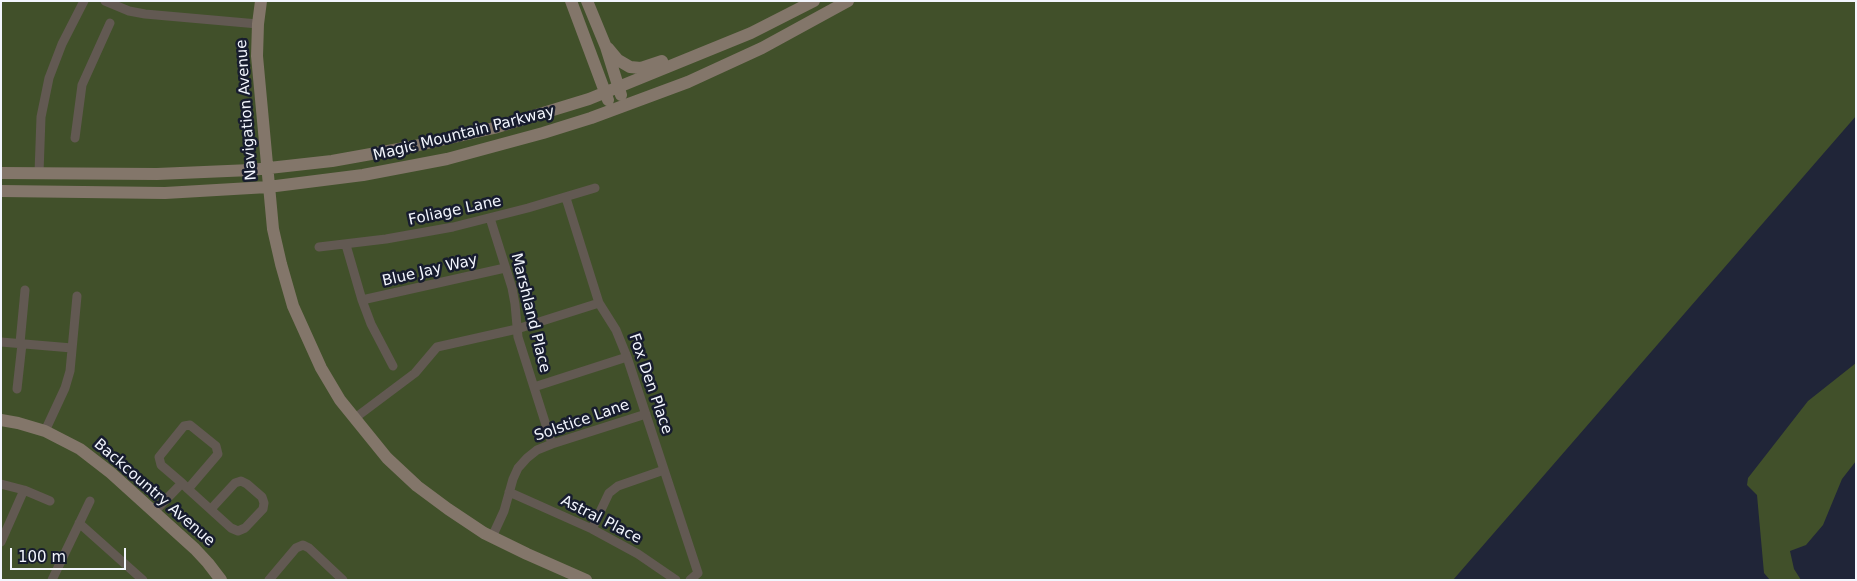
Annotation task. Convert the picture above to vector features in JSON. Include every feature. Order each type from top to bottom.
[{"type":"street","points":[[39,173],[41,117],[46,87],[58,53],[84,1]]},
{"type":"street","points":[[105,1],[129,11],[145,14],[258,24]]},
{"type":"street","name":"Navigation Avenue","points":[[261,1],[257,56],[273,229],[293,306],[321,368],[340,400],[387,458],[417,486],[448,509],[492,536],[586,580]]},
{"type":"street","points":[[571,1],[606,92],[611,110]]},
{"type":"street","points":[[587,1],[606,46],[624,106]]},
{"type":"street","name":"Magic Mountain Parkway","points":[[1,173],[156,174],[266,168],[350,158],[446,139],[543,114],[618,88],[768,26],[814,1]]},
{"type":"street","name":"Magic Mountain Parkway","points":[[1,191],[164,193],[268,187],[363,175],[438,160],[534,135],[624,106],[688,82],[738,60],[848,1]]},
{"type":"street","points":[[75,138],[82,85],[110,23]]},
{"type":"street","points":[[606,46],[624,64],[634,68],[666,60],[690,59]]},
{"type":"street","name":"Foliage Lane","points":[[319,247],[346,245],[432,231],[566,198],[595,188]]},
{"type":"street","name":"Fox Den Place","points":[[566,198],[599,303],[618,334],[627,357],[698,574],[690,580]]},
{"type":"street","name":"Marshland Place","points":[[490,218],[515,304],[517,329],[552,444]]},
{"type":"street","points":[[346,245],[371,324],[392,366]]},
{"type":"street","name":"Blue Jay Way","points":[[362,300],[505,268]]},
{"type":"street","points":[[17,389],[25,290]]},
{"type":"street","points":[[45,431],[68,379],[76,296]]},
{"type":"street","points":[[355,418],[415,373],[437,347],[517,329],[599,303]]},
{"type":"street","points":[[1,342],[72,348]]},
{"type":"street","points":[[534,387],[627,357]]},
{"type":"street","name":"Solstice Lane","points":[[492,536],[504,511],[516,473],[527,458],[537,450],[646,414]]},
{"type":"street","name":"Backcountry Avenue","points":[[1,420],[45,431],[80,449],[96,461],[202,556],[222,580]]},
{"type":"street","points":[[154,512],[185,486],[217,456],[216,446],[190,425],[184,426],[158,457],[161,465],[185,486],[211,509],[231,528],[238,531],[245,528],[263,509],[264,503],[262,497],[241,481],[235,484],[211,509]]},
{"type":"street","points":[[592,529],[609,493],[618,486],[664,470]]},
{"type":"street","points":[[1,484],[24,490],[50,501]]},
{"type":"street","points":[[1,542],[24,490]]},
{"type":"street","name":"Astral Place","points":[[509,492],[592,529],[638,554],[676,580]]},
{"type":"street","points":[[52,580],[90,502]]},
{"type":"street","points":[[79,523],[133,576],[143,580]]},
{"type":"street","points":[[269,580],[296,548],[303,546],[309,548],[343,580]]},
{"type":"green space","points":[[1,1],[1856,1],[1856,116],[1453,580],[1,580]]},
{"type":"green space","points":[[1856,363],[1856,461],[1842,479],[1823,525],[1806,545],[1790,551],[1794,569],[1801,580],[1770,580],[1764,573],[1757,495],[1747,485],[1748,478],[1808,401]]}]
